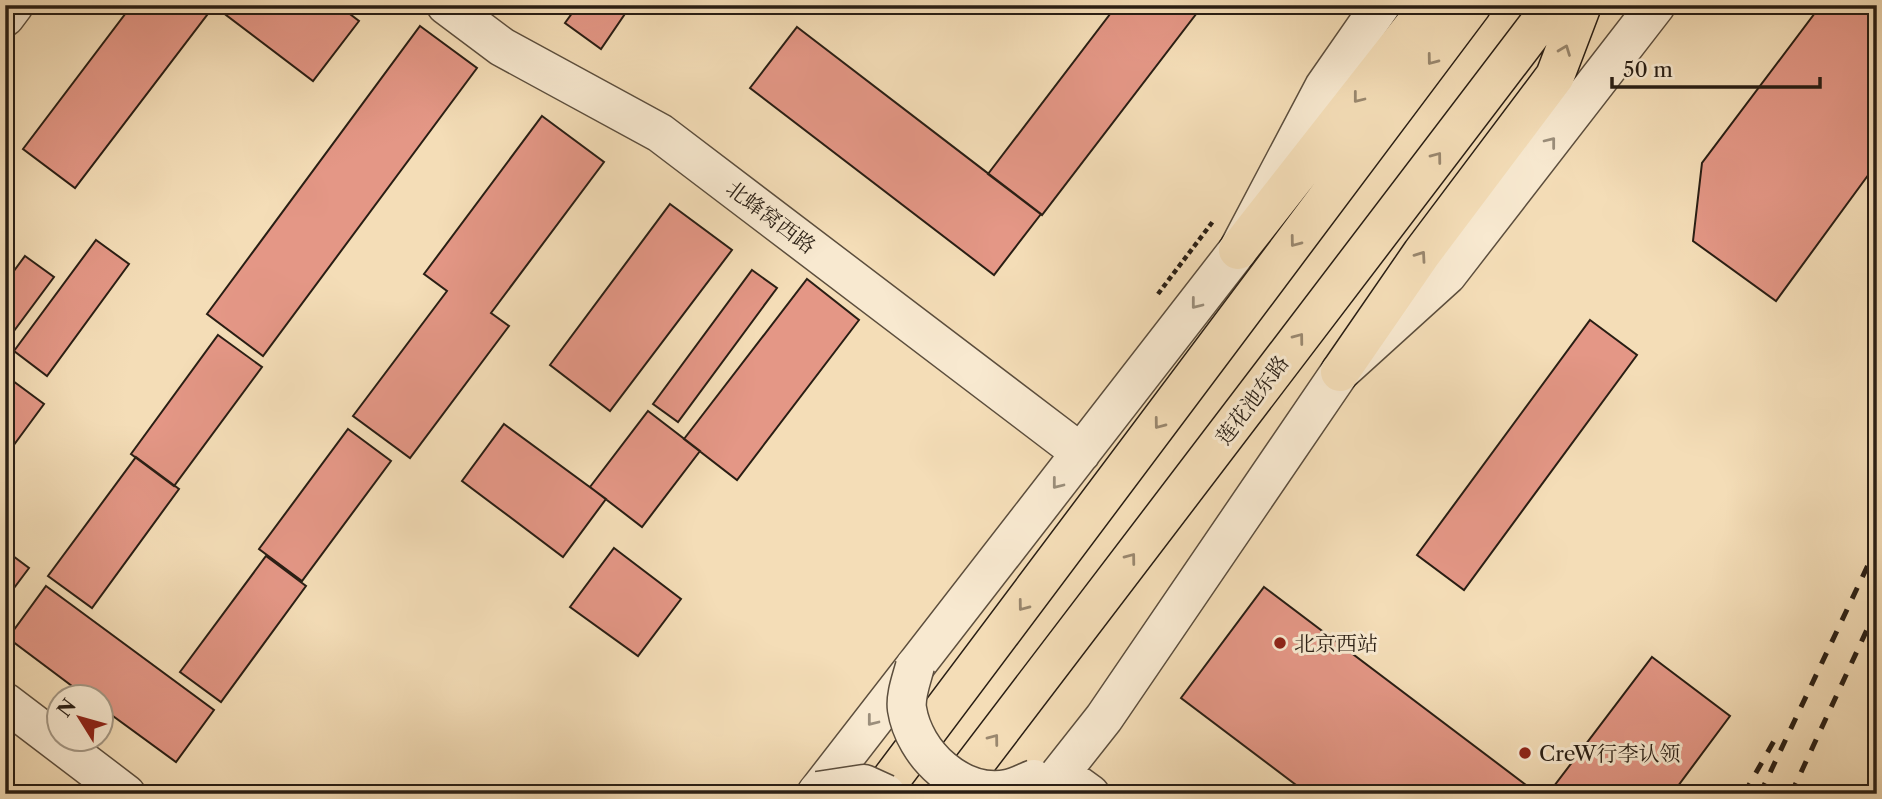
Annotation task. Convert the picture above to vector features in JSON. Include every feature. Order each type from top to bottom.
[{"type":"highway","points":[[1238,250],[1430,5]]},
{"type":"highway","points":[[880,794],[1472,5]]},
{"type":"highway","name":"莲花池东路","points":[[952,794],[1553,5]]},
{"type":"highway","points":[[1340,372],[1422,253],[1555,76],[1582,5]]},
{"type":"street","points":[[5,17],[14,5]]},
{"type":"street","name":"北蜂窝西路","points":[[446,5],[502,47],[660,133],[1081,453]]},
{"type":"street","points":[[817,792],[1238,250],[1324,87],[1381,5]]},
{"type":"street","points":[[1057,791],[1340,372],[1447,275],[1656,5]]},
{"type":"street","points":[[1294,468],[1370,371],[1436,319],[1464,291],[1513,224],[1516,186]]},
{"type":"street","points":[[1057,791],[1230,509],[1257,494]]},
{"type":"street","points":[[915,666],[906,706],[916,737],[936,766],[953,777],[981,788],[1057,791]]},
{"type":"street","points":[[5,702],[126,794]]},
{"type":"street","points":[[817,792],[864,784],[886,794]]},
{"type":"building","points":[[132,5],[338,5],[359,21],[313,81],[214,6],[75,188],[23,149]]},
{"type":"building","points":[[578,5],[631,5],[601,49],[565,23]]},
{"type":"building","points":[[1117,5],[1203,5],[1042,215],[988,174]]},
{"type":"building","points":[[1821,5],[1877,5],[1877,163],[1776,301],[1693,241],[1702,163]]},
{"type":"building","points":[[420,26],[477,68],[263,356],[207,314]]},
{"type":"building","points":[[797,27],[1041,214],[994,275],[750,88]]},
{"type":"building","points":[[542,116],[604,162],[491,313],[509,326],[410,458],[353,416],[447,291],[424,274]]},
{"type":"building","points":[[670,204],[732,250],[610,411],[550,365]]},
{"type":"building","points":[[96,240],[129,264],[47,376],[14,351]]},
{"type":"building","points":[[25,256],[54,277],[5,343],[5,283]]},
{"type":"building","points":[[752,270],[777,288],[678,422],[653,404]]},
{"type":"building","points":[[807,279],[859,320],[737,480],[684,439]]},
{"type":"building","points":[[1590,320],[1637,355],[1464,590],[1417,555]]},
{"type":"building","points":[[218,335],[262,367],[174,486],[131,454]]},
{"type":"building","points":[[9,378],[44,404],[5,457],[5,384]]},
{"type":"building","points":[[648,411],[700,451],[642,527],[590,487]]},
{"type":"building","points":[[504,424],[606,499],[563,557],[462,481]]},
{"type":"building","points":[[348,429],[391,461],[302,581],[259,549]]},
{"type":"building","points":[[136,457],[179,489],[92,608],[48,576]]},
{"type":"building","points":[[614,548],[681,599],[638,656],[570,607]]},
{"type":"building","points":[[5,550],[29,568],[5,600]]},
{"type":"building","points":[[266,556],[306,586],[221,702],[180,672]]},
{"type":"building","points":[[46,586],[214,710],[176,762],[116,718],[116,684],[69,684],[8,638]]},
{"type":"building","name":"北京西站","points":[[1264,587],[1538,794],[1308,794],[1181,698]]},
{"type":"building","points":[[1652,657],[1730,716],[1672,794],[1548,794]]},
{"type":"railway","points":[[1760,794],[1877,546]]},
{"type":"railway","points":[[1791,794],[1877,608]]},
{"type":"railway","points":[[1744,794],[1779,732]]},
{"type":"place","name":"北京西站","points":[[1280,643]]},
{"type":"place","name":"CreW行李认领","points":[[1525,753]]}]
